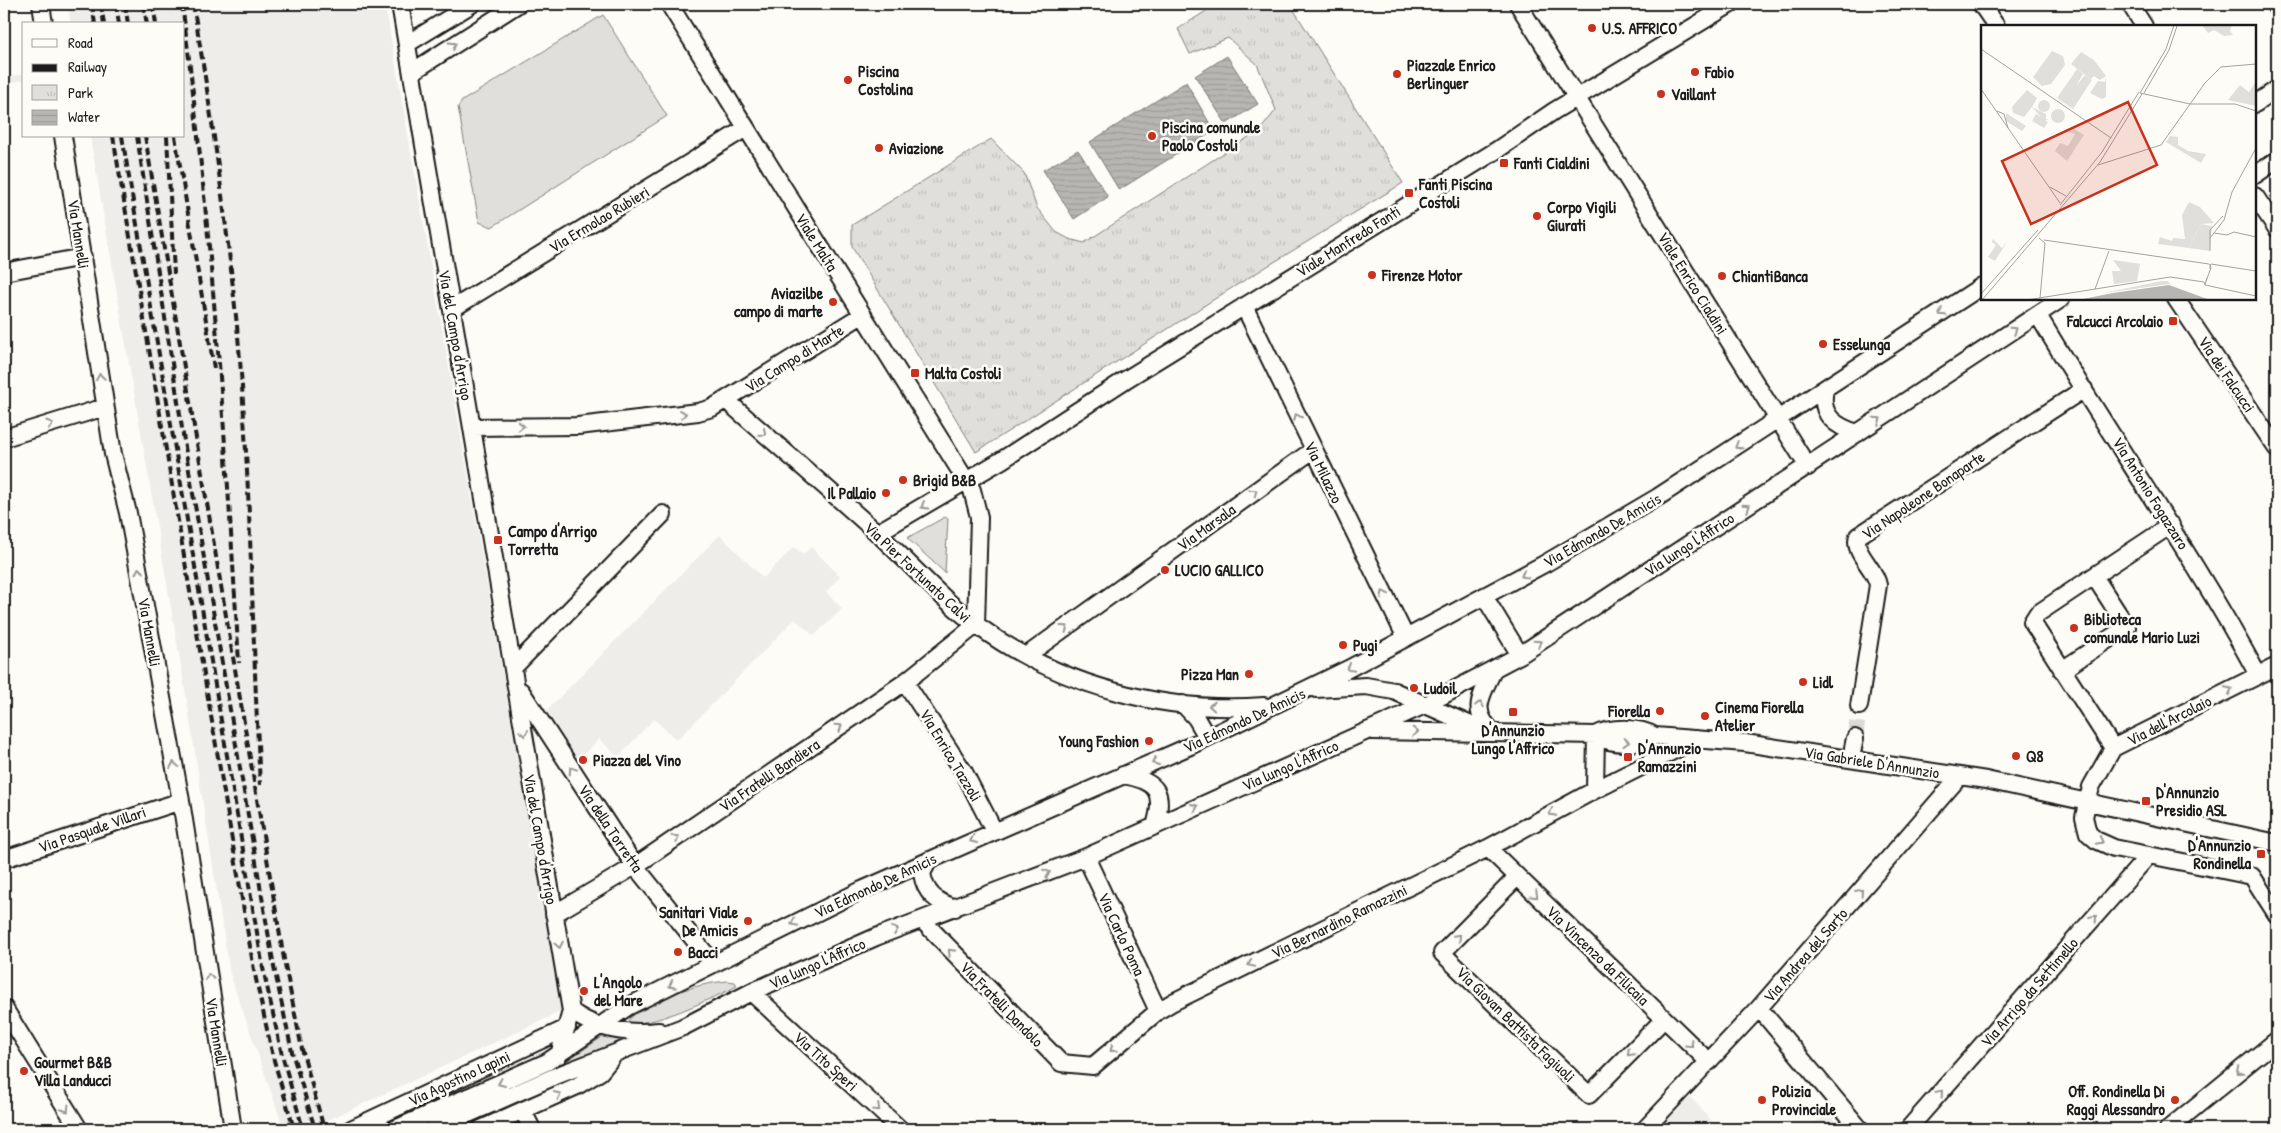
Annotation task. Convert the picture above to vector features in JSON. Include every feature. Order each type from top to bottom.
[{"type":"street","points":[[40,4],[44,22]]},
{"type":"street","name":"Via del Campo d'Arrigo","points":[[400,4],[571,1011],[559,1055]]},
{"type":"street","points":[[407,44],[472,4]]},
{"type":"street","points":[[412,72],[518,4]]},
{"type":"street","name":"Viale Malta","points":[[669,4],[972,490],[979,517],[976,626]]},
{"type":"street","name":"Viale Enrico Cialdini","points":[[1518,4],[1808,466]]},
{"type":"street","name":"Viale Manfredo Fanti","points":[[877,533],[966,481],[1731,4]]},
{"type":"street","points":[[1981,4],[1995,25]]},
{"type":"street","points":[[2130,4],[2143,25]]},
{"type":"street","points":[[2274,4],[2277,8]]},
{"type":"street","points":[[2256,103],[2277,89]]},
{"type":"street","name":"Via Ermolao Rubieri","points":[[452,309],[746,128]]},
{"type":"street","name":"Via Mannelli","points":[[63,138],[113,454],[128,513],[180,801],[233,1129]]},
{"type":"street","points":[[2256,174],[2277,160]]},
{"type":"street","points":[[2256,198],[2277,229]]},
{"type":"street","points":[[4,272],[83,257]]},
{"type":"street","name":"Via Edmondo De Amicis","points":[[478,1102],[559,1055],[630,1006],[929,860],[1275,706],[1484,596],[1658,497],[1779,420],[1981,287]]},
{"type":"street","name":"Via lungo l'Affrico","points":[[478,1102],[684,1027],[751,992],[876,937],[1086,857],[1425,705],[1493,671],[2059,300]]},
{"type":"street","name":"Via dei Falcucci","points":[[2177,300],[2277,449]]},
{"type":"street","name":"Via Milazzo","points":[[1244,306],[1406,638]]},
{"type":"street","name":"Via Antonio Fogazzaro","points":[[2038,314],[2218,601],[2258,675]]},
{"type":"street","name":"Via Campo di Marte","points":[[726,401],[862,315]]},
{"type":"street","name":"Via Napoleone Bonaparte","points":[[1859,706],[1878,585],[1877,578],[1857,548],[1858,536],[2084,389]]},
{"type":"street","points":[[1825,390],[1823,406],[1826,414],[1839,426],[1858,433]]},
{"type":"street","points":[[472,427],[578,426],[698,412],[726,401]]},
{"type":"street","name":"Via Pier Fortunato Calvi","points":[[726,401],[877,533],[976,626],[1026,656],[1073,678],[1141,698],[1183,704],[1241,708],[1275,706]]},
{"type":"street","points":[[4,438],[105,407]]},
{"type":"street","name":"Via Marsala","points":[[1026,656],[1313,450]]},
{"type":"street","points":[[514,667],[663,514]]},
{"type":"street","points":[[2113,748],[2032,625],[2032,619],[2171,525]]},
{"type":"street","points":[[2062,670],[2127,627],[2094,576]]},
{"type":"street","points":[[1484,596],[1520,655]]},
{"type":"street","name":"Via Fratelli Bandiera","points":[[554,914],[636,866],[905,682],[976,626]]},
{"type":"street","name":"Via dell'Arcolaio","points":[[2087,801],[2095,778],[2113,748],[2277,666]]},
{"type":"street","points":[[1493,671],[1482,695],[1478,711],[1482,721],[1495,733]]},
{"type":"street","name":"Via Enrico Tazzoli","points":[[905,682],[964,772],[994,831]]},
{"type":"street","name":"Via della Torretta","points":[[517,685],[636,866],[716,963]]},
{"type":"street","points":[[1310,689],[1376,687],[1407,696],[1425,705]]},
{"type":"street","points":[[1183,704],[1196,718],[1207,737]]},
{"type":"street","name":"Via Gabriele D'Annunzio","points":[[1425,705],[1465,724],[1495,733]]},
{"type":"street","name":"Via Gabriele D'Annunzio","points":[[1366,731],[1596,735],[1605,741],[1644,742],[1655,736],[1699,738],[1852,758],[1960,776],[2087,801],[2277,843]]},
{"type":"street","points":[[1595,790],[1596,735]]},
{"type":"street","name":"Via Bernardino Ramazzini","points":[[1093,1066],[1158,1012],[1488,848],[1595,790],[1699,738]]},
{"type":"street","points":[[1852,758],[1855,738]]},
{"type":"street","points":[[1123,775],[1142,780],[1155,788],[1160,798],[1154,826]]},
{"type":"street","name":"Via Andrea del Sarto","points":[[1645,1129],[1759,1008],[1960,776]]},
{"type":"street","name":"Via Pasquale Villari","points":[[4,859],[180,801]]},
{"type":"street","points":[[2087,801],[2084,825],[2092,837],[2114,848],[2252,876],[2276,910]]},
{"type":"street","name":"Via Vincenzo da Filicaia","points":[[1488,848],[1709,1062]]},
{"type":"street","name":"Via Arrigo da Settimello","points":[[1908,1129],[2149,855]]},
{"type":"street","name":"Via Carlo Poma","points":[[1086,857],[1158,1012]]},
{"type":"street","points":[[929,860],[922,874],[927,892],[942,904],[955,908]]},
{"type":"street","name":"Via Giovan Battista Fagiuoli","points":[[1517,877],[1442,953],[1589,1095],[1664,1019]]},
{"type":"street","name":"Via Fratelli Dandolo","points":[[922,920],[1061,1063],[1093,1066]]},
{"type":"street","name":"Via Tito Speri","points":[[751,992],[900,1129]]},
{"type":"street","points":[[4,1008],[79,1129]]},
{"type":"street","points":[[1759,1008],[1860,1129]]},
{"type":"street","points":[[571,1011],[584,1020],[601,1027]]},
{"type":"street","name":"Via lungo l'Affrico","points":[[601,1027],[640,1033],[684,1027]]},
{"type":"street","name":"Via Agostino Lapini","points":[[351,1129],[567,1028]]},
{"type":"street","points":[[2168,1129],[2277,1040]]},
{"type":"street","name":"Via lungo l'Affrico","points":[[481,1129],[590,1079],[600,1072],[614,1054]]},
{"type":"street","points":[[395,1129],[478,1102]]},
{"type":"street","points":[[434,1129],[478,1102]]},
{"type":"street","points":[[523,1111],[532,1129]]},
{"type":"shaded area","points":[[68,4],[385,4],[562,1011],[326,1121],[329,1129],[284,1129],[230,974],[184,683],[90,138],[185,138],[185,22],[71,22]]},
{"type":"shaded area","points":[[22,74],[22,80],[4,84],[4,78]]},
{"type":"shaded area","points":[[720,535],[763,578],[794,547],[803,555],[811,547],[840,576],[826,592],[842,609],[814,636],[795,619],[677,740],[654,719],[618,757],[599,739],[577,761],[547,710]]},
{"type":"shaded area","points":[[1690,1097],[1719,1129],[1658,1129]]},
{"type":"shaded area","points":[[1829,1112],[1843,1129],[1807,1129]]},
{"type":"green space","points":[[1217,4],[1290,4],[1403,183],[1227,291],[976,452],[852,247],[852,225],[991,139],[1024,173],[1037,208],[1056,232],[1069,239],[1084,243],[1261,129],[1276,110],[1257,64],[1228,38],[1190,54],[1178,29]]},
{"type":"green space","points":[[603,15],[667,116],[492,227],[479,222],[458,107],[462,101]]},
{"type":"green space","points":[[945,517],[948,519],[945,573],[907,538]]},
{"type":"green space","points":[[716,982],[735,982],[737,986],[681,1011],[649,1021],[636,1023],[628,1021],[647,1005],[674,993]]},
{"type":"green space","points":[[604,1036],[636,1036],[544,1073],[543,1070],[569,1059]]},
{"type":"water","name":"Piscina comunale Paolo Costoli","points":[[1227,56],[1258,104],[1226,124],[1195,76]]},
{"type":"water","name":"Piscina comunale Paolo Costoli","points":[[1186,82],[1214,131],[1119,190],[1090,142]]},
{"type":"water","points":[[1078,150],[1108,197],[1074,219],[1043,170]]},
{"type":"tunnel","points":[[1855,738],[1859,706]]},
{"type":"railway","points":[[92,4],[95,22]]},
{"type":"railway","points":[[101,4],[104,22]]},
{"type":"railway","points":[[116,4],[119,22]]},
{"type":"railway","points":[[125,4],[128,22]]},
{"type":"railway","points":[[143,4],[147,22]]},
{"type":"railway","points":[[153,4],[156,22]]},
{"type":"railway","points":[[182,4],[184,22]]},
{"type":"railway","points":[[193,4],[218,169],[238,336],[249,504],[260,785]]},
{"type":"railway","points":[[185,29],[217,333],[239,663]]},
{"type":"railway","points":[[113,138],[254,970],[273,1057],[294,1129]]},
{"type":"railway","points":[[122,138],[263,968],[282,1055],[303,1129]]},
{"type":"railway","points":[[137,138],[184,441],[274,967],[292,1052],[315,1129]]},
{"type":"railway","points":[[145,138],[285,965],[302,1049],[324,1129]]},
{"type":"railway","points":[[167,138],[174,274]]},
{"type":"railway","points":[[175,138],[214,368]]},
{"type":"place","name":"U.S. AFFRICO","points":[[1592,28]]},
{"type":"place","name":"Fabio","points":[[1695,72]]},
{"type":"place","name":"Piazzale Enrico Berlinguer","points":[[1397,74]]},
{"type":"place","name":"Piscina Costolina","points":[[848,80]]},
{"type":"place","name":"Vaillant","points":[[1661,94]]},
{"type":"place","name":"Piscina comunale Paolo Costoli","points":[[1152,136]]},
{"type":"place","name":"Aviazione","points":[[879,148]]},
{"type":"place","name":"Fanti Cialdini","points":[[1504,163]]},
{"type":"place","name":"Fanti Piscina Costoli","points":[[1409,193]]},
{"type":"place","name":"Corpo Vigili Giurati","points":[[1537,216]]},
{"type":"place","name":"Firenze Motor","points":[[1372,275]]},
{"type":"place","name":"ChiantiBanca","points":[[1722,276]]},
{"type":"place","name":"Aviazilbe campo di marte","points":[[833,302]]},
{"type":"place","name":"Falcucci Arcolaio","points":[[2173,321]]},
{"type":"place","name":"Esselunga","points":[[1823,344]]},
{"type":"place","name":"Malta Costoli","points":[[915,373]]},
{"type":"place","name":"Brigid B&B","points":[[903,480]]},
{"type":"place","name":"Il Pallaio","points":[[886,493]]},
{"type":"place","name":"Campo d'Arrigo Torretta","points":[[498,540]]},
{"type":"place","name":"LUCIO GALLICO","points":[[1165,570]]},
{"type":"place","name":"Biblioteca comunale Mario Luzi","points":[[2074,628]]},
{"type":"place","name":"Pugi","points":[[1343,645]]},
{"type":"place","name":"Pizza Man","points":[[1249,674]]},
{"type":"place","name":"Lidl","points":[[1803,682]]},
{"type":"place","name":"Ludoil","points":[[1414,688]]},
{"type":"place","name":"Fiorella","points":[[1660,711]]},
{"type":"place","name":"D'Annunzio Lungo l'Affrico","points":[[1513,712]]},
{"type":"place","name":"Cinema Fiorella Atelier","points":[[1705,716]]},
{"type":"place","name":"Young Fashion","points":[[1149,741]]},
{"type":"place","name":"Q8","points":[[2016,756]]},
{"type":"place","name":"D'Annunzio Ramazzini","points":[[1628,757]]},
{"type":"place","name":"Piazza del Vino","points":[[583,760]]},
{"type":"place","name":"D'Annunzio Presidio ASL","points":[[2146,801]]},
{"type":"place","name":"D'Annunzio Rondinella","points":[[2261,854]]},
{"type":"place","name":"Sanitari Viale De Amicis","points":[[748,921]]},
{"type":"place","name":"Bacci","points":[[678,952]]},
{"type":"place","name":"L'Angolo del Mare","points":[[584,991]]},
{"type":"place","name":"Gourmet B&B Villa Landucci","points":[[24,1071]]},
{"type":"place","name":"Polizia Provinciale","points":[[1762,1100]]},
{"type":"place","name":"Off. Rondinella Di Raggi Alessandro","points":[[2175,1100]]}]
